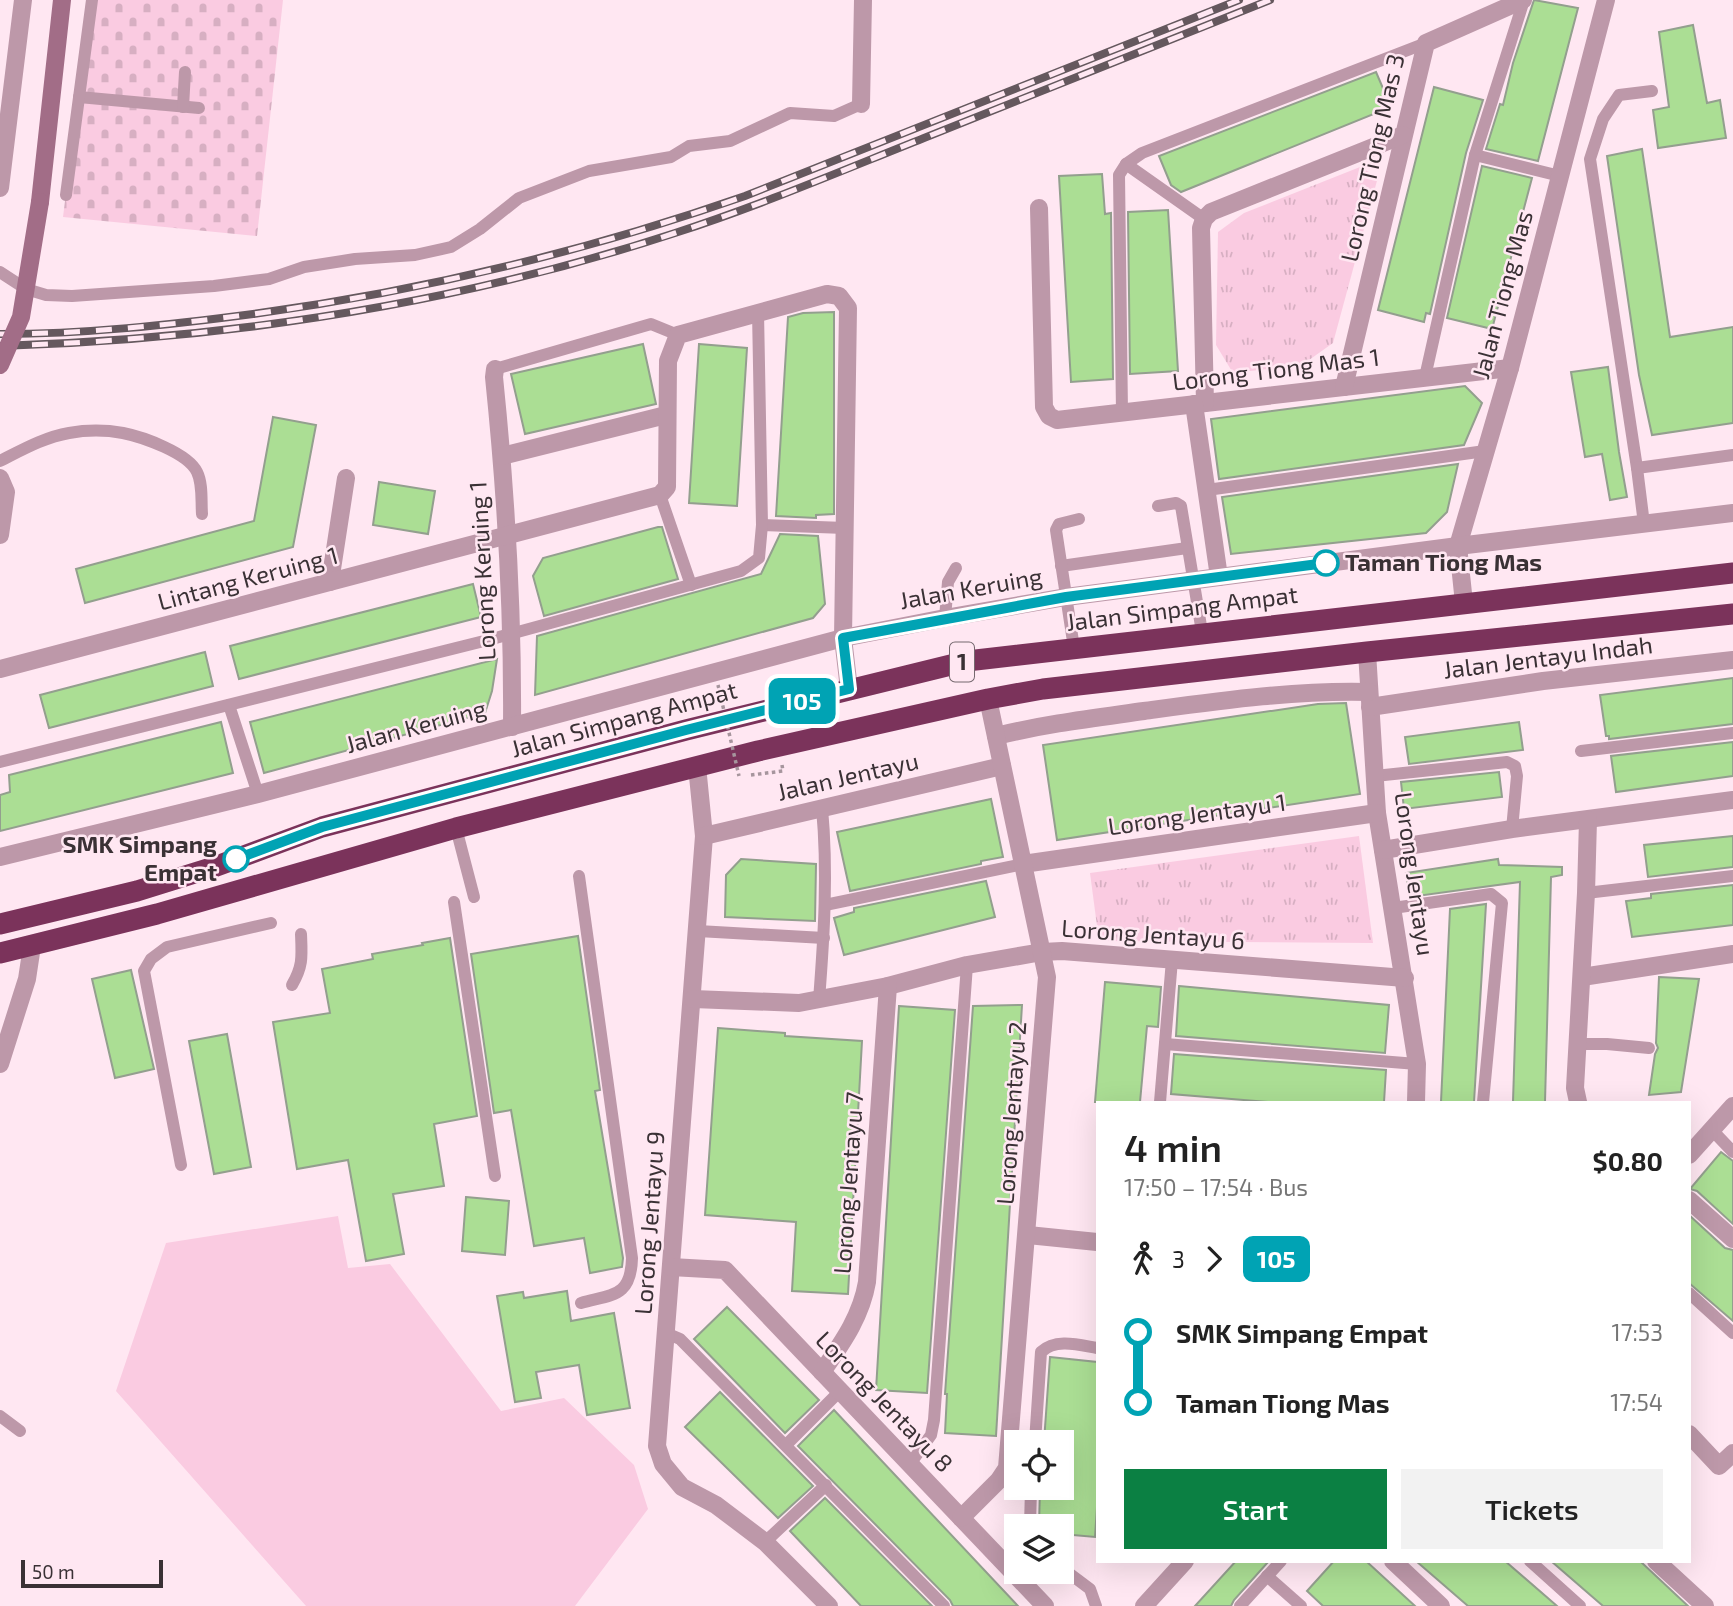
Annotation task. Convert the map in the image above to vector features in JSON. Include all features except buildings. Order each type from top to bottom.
[{"type":"highway","name":"Jalan Simpang Ampat","points":[[0,925],[137,891],[214,867],[322,827],[672,733],[967,661],[1733,573]]},
{"type":"highway","name":"1","points":[[0,953],[157,914],[456,828],[697,766],[988,699],[1042,689],[1733,614]]},
{"type":"street","points":[[0,181],[23,0]]},
{"type":"street","points":[[0,365],[21,317],[40,202],[62,0]]},
{"type":"street","points":[[862,104],[863,0]]},
{"type":"street","name":"Lorong Tiong Mas 3","points":[[1344,387],[1426,43],[1523,0]]},
{"type":"street","name":"Jalan Tiong Mas","points":[[1464,603],[1458,546],[1510,368],[1606,0]]},
{"type":"street","points":[[1219,577],[1199,404],[1201,228],[1204,219],[1211,212],[1403,135]]},
{"type":"street","name":"Lorong Tiong Mas 1","points":[[1040,208],[1044,407],[1049,416],[1057,420],[1510,368]]},
{"type":"street","points":[[660,495],[667,487],[668,361],[678,335],[827,293],[839,296],[848,308],[843,638],[849,689]]},
{"type":"street","name":"Lorong Keruing 1","points":[[495,369],[513,633],[512,727]]},
{"type":"street","name":"Lorong Keruing 1","points":[[502,456],[666,415]]},
{"type":"street","points":[[0,478],[6,492],[0,535]]},
{"type":"street","points":[[330,582],[346,478]]},
{"type":"street","name":"Lintang Keruing 1","points":[[0,670],[660,495]]},
{"type":"street","name":"Jalan Keruing","points":[[0,857],[258,794],[843,638],[1066,597],[1733,513]]},
{"type":"street","name":"Lorong Jentayu","points":[[1367,652],[1377,813],[1418,1064],[1416,1101]]},
{"type":"street","name":"Jalan Jentayu Indah","points":[[996,736],[1032,727],[1189,705],[1328,691],[1370,699],[1733,660]]},
{"type":"street","name":"Lorong Jentayu 2","points":[[988,699],[1047,977],[1012,1430]]},
{"type":"street","name":"Lorong Jentayu 9","points":[[697,766],[705,836],[657,1446],[663,1464],[682,1487],[716,1505],[765,1542],[829,1606]]},
{"type":"street","name":"Jalan Jentayu","points":[[705,836],[1002,766]]},
{"type":"street","points":[[1383,850],[1512,829],[1733,800]]},
{"type":"street","name":"Lorong Jentayu 1","points":[[1023,864],[1377,813]]},
{"type":"street","points":[[1578,1101],[1575,1088],[1588,820]]},
{"type":"street","points":[[0,1065],[27,979],[32,946]]},
{"type":"street","name":"Lorong Jentayu 6","points":[[693,999],[799,1003],[888,986],[967,965],[1062,951],[1405,978]]},
{"type":"street","points":[[1582,977],[1733,954]]},
{"type":"street","name":"Lorong Jentayu 7","points":[[822,1372],[854,1324],[867,1282],[888,986]]},
{"type":"street","points":[[1691,1153],[1733,1106]]},
{"type":"street","points":[[1691,1202],[1733,1239]]},
{"type":"street","points":[[1028,1236],[1096,1242]]},
{"type":"street","name":"Lorong Jentayu 8","points":[[671,1267],[725,1270],[1045,1606]]},
{"type":"street","points":[[1691,1436],[1719,1466],[1733,1453]]},
{"type":"street","name":"Lorong Jentayu 2","points":[[961,1518],[1004,1472]]},
{"type":"street","points":[[1152,1603],[1183,1563]]},
{"type":"street","points":[[1394,1563],[1441,1606]]},
{"type":"street","points":[[1658,1563],[1705,1606]]},
{"type":"lane","points":[[66,195],[92,0]]},
{"type":"lane","points":[[1425,377],[1475,155],[1523,0]]},
{"type":"lane","points":[[1122,412],[1119,175],[1126,164],[1142,153],[1426,43]]},
{"type":"lane","points":[[183,107],[185,72]]},
{"type":"lane","points":[[1644,524],[1590,159],[1603,119],[1619,95],[1652,91]]},
{"type":"lane","points":[[79,96],[199,108]]},
{"type":"lane","points":[[0,272],[26,289],[46,295],[72,296],[214,286],[269,279],[304,267],[355,259],[415,255],[451,247],[480,229],[519,198],[589,170],[671,157],[689,146],[730,141],[790,113],[834,116],[862,104]]},
{"type":"lane","points":[[1475,155],[1560,176]]},
{"type":"lane","points":[[1126,164],[1204,219]]},
{"type":"lane","points":[[0,762],[513,633],[741,571],[758,558],[762,525],[758,312]]},
{"type":"lane","points":[[495,369],[651,324],[678,335]]},
{"type":"lane","points":[[0,461],[40,442],[68,433],[123,433],[181,454],[197,471],[201,486],[202,514]]},
{"type":"lane","points":[[1207,491],[1485,451]]},
{"type":"lane","points":[[1637,468],[1733,455]]},
{"type":"lane","points":[[660,495],[691,585]]},
{"type":"lane","points":[[1158,506],[1176,503],[1181,506],[1202,632]]},
{"type":"lane","points":[[1074,648],[1056,530],[1059,524],[1079,519]]},
{"type":"lane","points":[[762,525],[845,528]]},
{"type":"lane","points":[[1061,566],[1187,548]]},
{"type":"lane","points":[[945,618],[947,582],[956,568]]},
{"type":"lane","points":[[229,705],[258,794]]},
{"type":"lane","points":[[1581,751],[1733,733]]},
{"type":"lane","points":[[1375,776],[1507,762],[1515,766],[1517,776],[1512,829]]},
{"type":"lane","points":[[819,1000],[825,905],[825,837],[822,808]]},
{"type":"lane","points":[[456,828],[474,897]]},
{"type":"lane","points":[[825,905],[1023,864]]},
{"type":"lane","points":[[579,876],[632,1258],[629,1282],[619,1293],[581,1303]]},
{"type":"lane","points":[[1586,893],[1733,876]]},
{"type":"lane","points":[[1393,908],[1491,894],[1502,902],[1483,1101]]},
{"type":"lane","points":[[454,901],[495,1176]]},
{"type":"lane","points":[[181,1165],[144,971],[151,959],[167,947],[271,923]]},
{"type":"lane","points":[[698,932],[824,938]]},
{"type":"lane","points":[[292,985],[300,970],[300,934]]},
{"type":"lane","points":[[1160,1101],[1172,960]]},
{"type":"lane","points":[[910,1464],[932,1435],[934,1420],[967,965]]},
{"type":"lane","points":[[1165,1044],[1418,1064]]},
{"type":"lane","points":[[1579,1044],[1648,1048]]},
{"type":"lane","points":[[1712,1130],[1733,1152]]},
{"type":"lane","points":[[1691,1295],[1733,1333]]},
{"type":"lane","points":[[666,1338],[673,1336],[680,1339],[944,1606]]},
{"type":"lane","points":[[1036,1430],[1041,1352],[1047,1346],[1063,1343],[1096,1348]]},
{"type":"lane","points":[[786,1445],[840,1391]]},
{"type":"lane","points":[[0,1416],[20,1431]]},
{"type":"lane","points":[[765,1542],[827,1485]]},
{"type":"lane","points":[[1240,1606],[1279,1563]]},
{"type":"lane","points":[[1532,1563],[1580,1606]]},
{"type":"lane","points":[[1267,1576],[1301,1606]]},
{"type":"lane","points":[[1074,1577],[1090,1589],[1097,1606]]},
{"type":"path","points":[[718,685],[738,776]]},
{"type":"green space","points":[[90,0],[283,0],[257,236],[63,217]]},
{"type":"green space","points":[[1360,167],[1378,177],[1333,343],[1302,365],[1233,373],[1216,345],[1218,232],[1244,213]]},
{"type":"green space","points":[[1359,836],[1373,943],[1099,941],[1090,873]]},
{"type":"green space","points":[[338,1216],[348,1268],[390,1264],[501,1411],[564,1398],[634,1465],[648,1509],[575,1606],[306,1606],[116,1391],[166,1243]]},
{"type":"railway","points":[[0,334],[127,328],[316,305],[440,281],[563,252],[745,196],[1239,0]]},
{"type":"railway","points":[[0,346],[171,335],[342,314],[510,280],[593,258],[706,223],[769,200],[1270,0]]},
{"type":"bus line","name":"105","points":[[236,859],[322,827],[849,689],[843,638],[1066,597],[1326,563]]},
{"type":"place","name":"Taman Tiong Mas","points":[[1326,563]]},
{"type":"place","name":"SMK Simpang Empat","points":[[236,859]]}]
